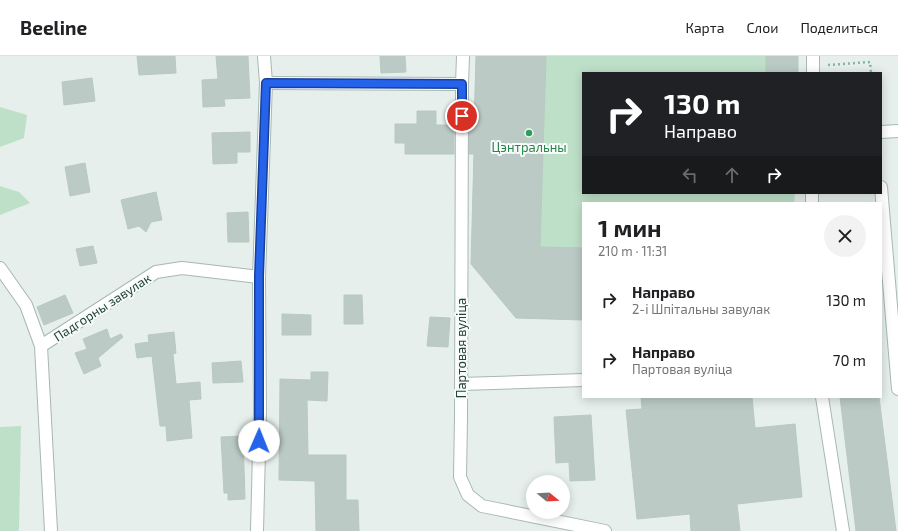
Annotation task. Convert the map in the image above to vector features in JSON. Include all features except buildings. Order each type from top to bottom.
[{"type":"street","points":[[257,531],[260,410],[259,276],[266,83],[264,56]]},
{"type":"street","name":"Партовая вуліца","points":[[464,56],[462,84],[460,477],[468,495],[482,506],[605,531]]},
{"type":"street","points":[[266,83],[462,84]]},
{"type":"street","points":[[882,132],[898,131]]},
{"type":"street","points":[[882,194],[898,389]]},
{"type":"street","name":"Падгорны завулак","points":[[0,268],[26,305],[41,346],[51,531]]},
{"type":"street","name":"Падгорны завулак","points":[[41,346],[156,272],[182,268],[259,276]]},
{"type":"street","points":[[461,384],[582,380]]},
{"type":"street","points":[[822,398],[843,531]]},
{"type":"path","points":[[813,65],[870,62],[871,72]]},
{"type":"green space","name":"Цэнтральны","points":[[476,56],[798,56],[798,72],[582,72],[582,194],[795,194],[794,202],[582,202],[582,320],[516,318],[471,264]]},
{"type":"green space","points":[[0,107],[27,115],[24,138],[0,147]]},
{"type":"green space","points":[[0,186],[19,192],[30,203],[0,215]]},
{"type":"green space","points":[[21,426],[19,529],[18,531],[0,531],[0,427]]},
{"type":"place","name":"Цэнтральны","points":[[529,133]]},
{"type":"route","points":[[259,441],[259,276],[266,83],[462,84],[462,116]]}]
